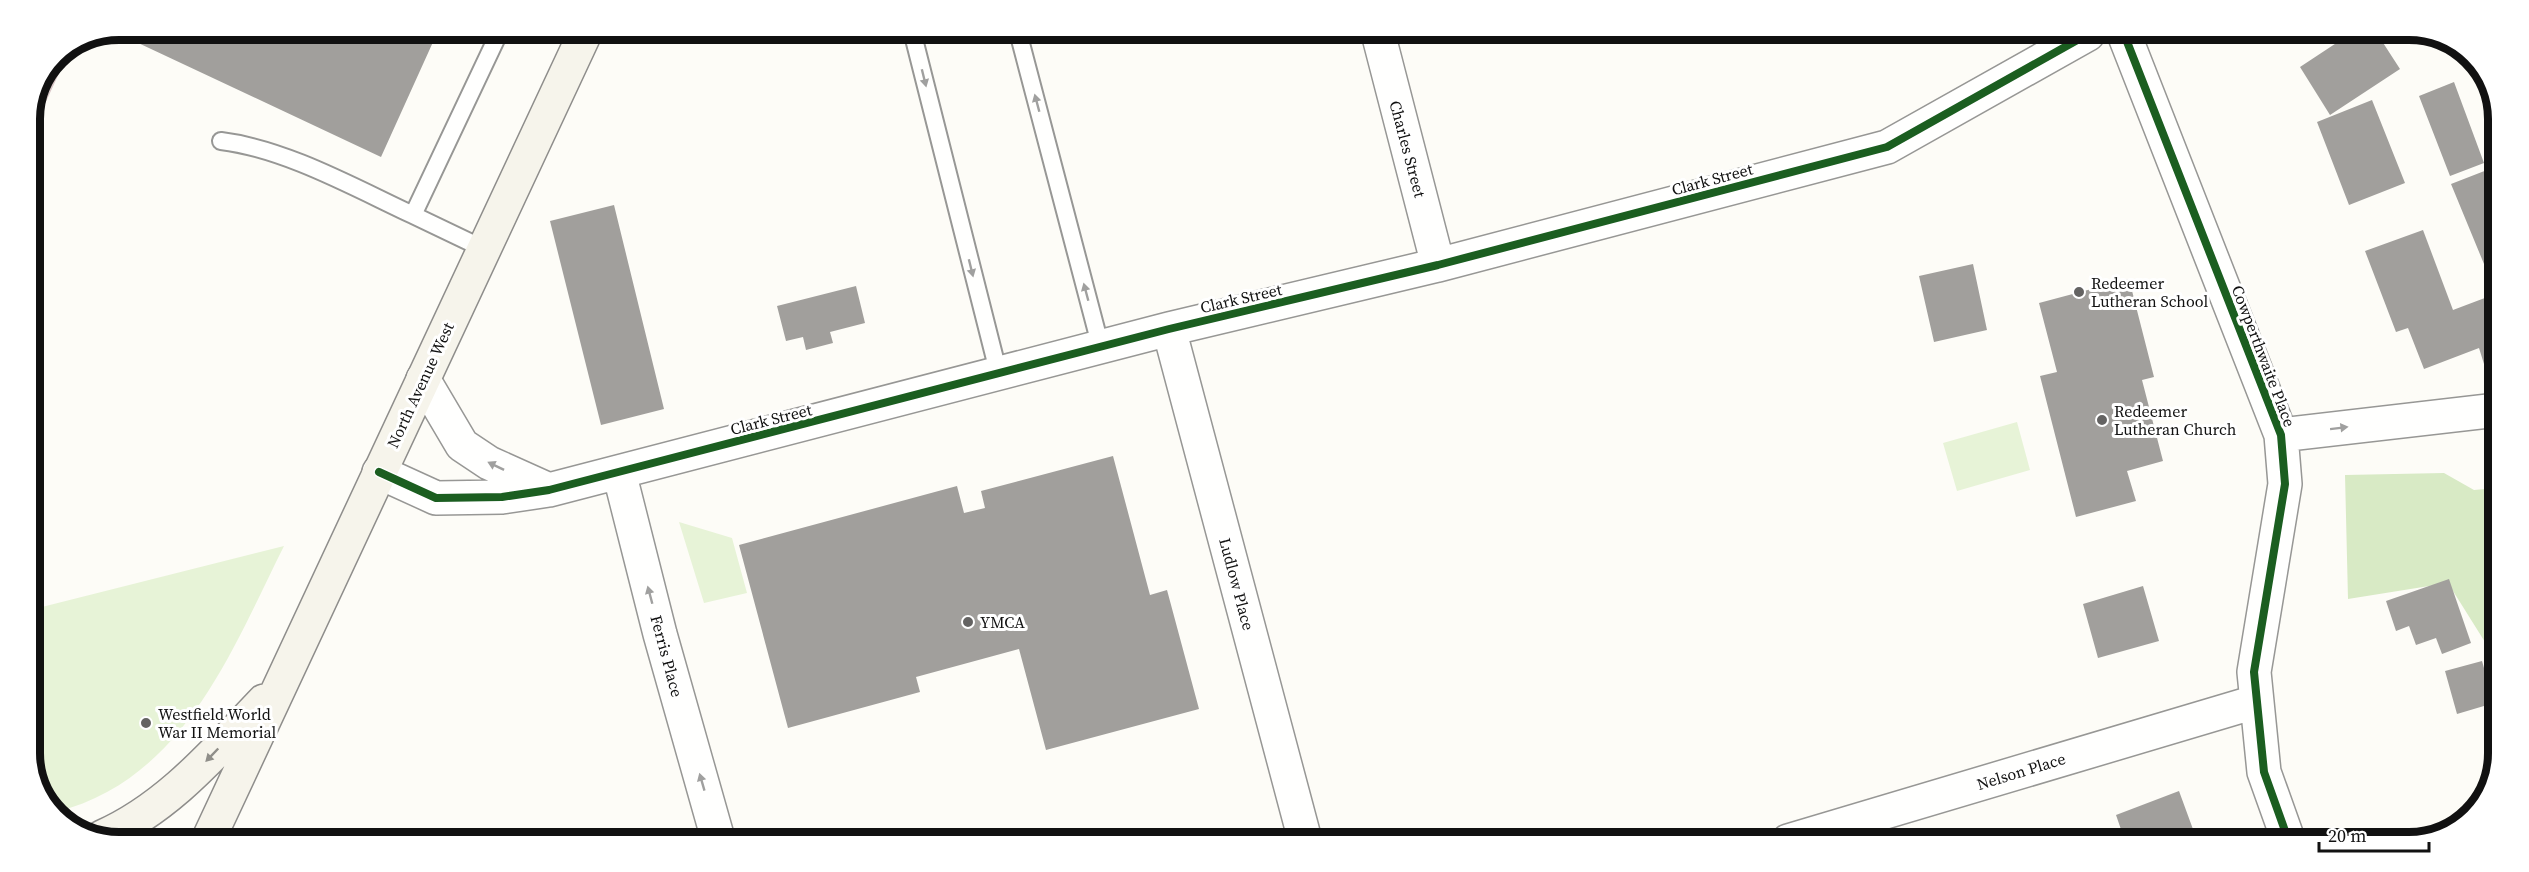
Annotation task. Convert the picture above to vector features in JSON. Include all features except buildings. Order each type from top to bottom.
[{"type":"main road","name":"North Avenue West","points":[[212,832],[581,41]]},
{"type":"main road","points":[[115,832],[128,826],[157,805],[196,771],[282,683]]},
{"type":"street","name":"Charles Street","points":[[1380,41],[1438,266]]},
{"type":"street","name":"Clark Street","points":[[379,472],[436,498],[502,497],[549,490],[1169,329],[1438,266],[1887,147],[2076,41]]},
{"type":"street","name":"Cowperthwaite Place","points":[[2127,41],[2281,435],[2285,484],[2254,672],[2255,702],[2264,772],[2285,832]]},
{"type":"street","name":"Ludlow Place","points":[[1169,329],[1303,832]]},
{"type":"street","points":[[423,379],[462,445],[489,463],[549,490]]},
{"type":"street","points":[[2281,435],[2488,411]]},
{"type":"street","name":"Ferris Place","points":[[619,472],[660,634],[716,832]]},
{"type":"street","name":"Nelson Place","points":[[1818,832],[2255,702]]},
{"type":"lane","points":[[413,215],[495,41]]},
{"type":"lane","points":[[919,41],[999,375]]},
{"type":"lane","points":[[1020,41],[1101,348]]},
{"type":"lane","points":[[221,141],[239,143],[305,166],[484,249]]},
{"type":"green space","points":[[2017,422],[2030,470],[1957,491],[1943,443]]},
{"type":"green space","points":[[2444,473],[2474,490],[2488,489],[2488,647],[2448,583],[2348,599],[2345,475]]},
{"type":"green space","points":[[679,522],[732,538],[747,593],[704,603]]},
{"type":"green space","points":[[284,546],[222,668],[198,707],[170,742],[138,772],[100,796],[64,809],[51,792],[42,768],[41,607]]},
{"type":"railway","points":[[44,97],[54,77]]},
{"type":"cycle path","points":[[379,472],[436,498],[502,497],[549,490],[1169,329],[1438,265],[1887,147],[2076,41]]},
{"type":"cycle path","points":[[2127,41],[2281,435],[2285,484],[2254,672],[2264,772],[2285,832]]},
{"type":"place","name":"Redeemer Lutheran School","points":[[2079,292]]},
{"type":"place","name":"Redeemer Lutheran Church","points":[[2102,420]]},
{"type":"place","name":"YMCA","points":[[968,622]]},
{"type":"place","name":"Westfield World War II Memorial","points":[[146,723]]}]
